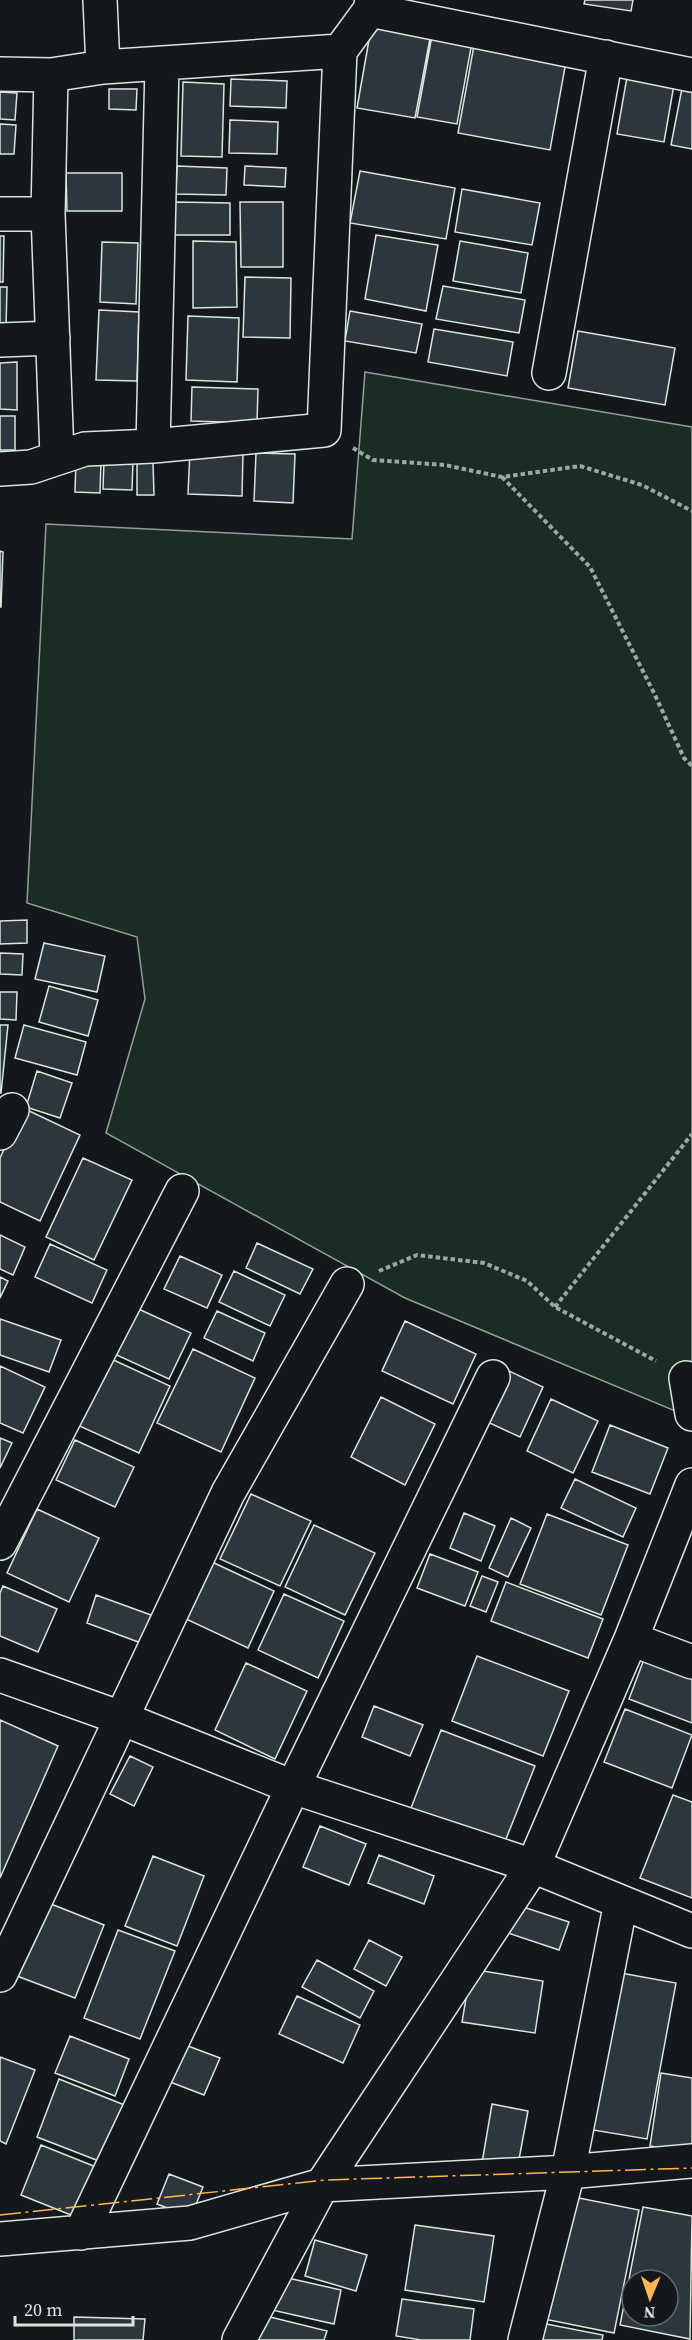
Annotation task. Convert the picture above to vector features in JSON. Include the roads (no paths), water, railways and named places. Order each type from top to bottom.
[{"type":"street","points":[[100,0],[103,67]]},
{"type":"street","points":[[0,469],[31,467],[57,456],[85,449],[153,446],[324,430],[340,51],[371,5],[692,75]]},
{"type":"street","points":[[0,74],[51,75],[103,67],[340,51]]},
{"type":"street","points":[[549,373],[606,57]]},
{"type":"street","points":[[153,446],[162,64]]},
{"type":"street","points":[[51,75],[48,214],[57,456]]},
{"type":"street","points":[[0,214],[48,214]]},
{"type":"street","points":[[0,340],[53,338]]},
{"type":"street","points":[[0,1544],[182,1191]]},
{"type":"street","points":[[0,1975],[228,1493],[347,1284]]},
{"type":"street","points":[[81,2233],[293,1787],[493,1377]]},
{"type":"street","points":[[686,1378],[692,1414]]},
{"type":"street","points":[[239,2340],[322,2185],[533,1866],[631,1639],[692,1485]]},
{"type":"street","points":[[631,1639],[692,1662]]},
{"type":"street","points":[[0,1675],[121,1718],[293,1787],[533,1866],[692,1931]]},
{"type":"street","points":[[525,2340],[568,2172],[621,1902]]},
{"type":"street","points":[[0,2239],[190,2223],[322,2185],[568,2172],[692,2161]]}]
